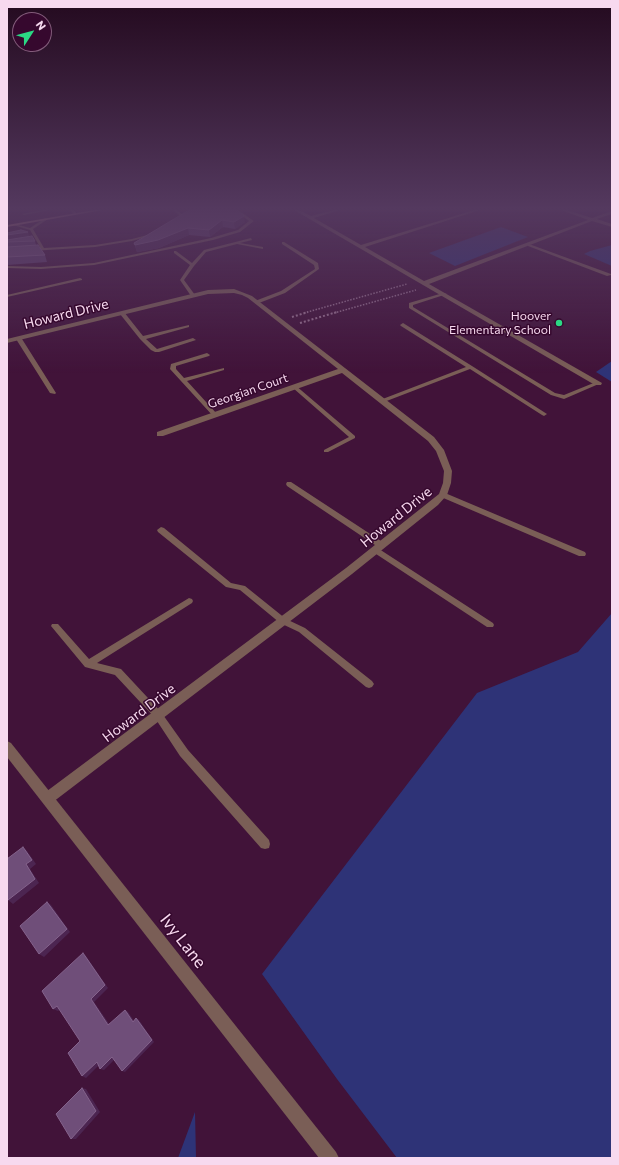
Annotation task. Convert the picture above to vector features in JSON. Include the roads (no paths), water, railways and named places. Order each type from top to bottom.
[{"type":"street","points":[[393,264],[598,383]]},
{"type":"street","points":[[423,281],[471,264]]},
{"type":"street","name":"Howard Drive","points":[[7,341],[193,295],[221,291],[234,292],[250,297],[431,439],[440,450],[448,471],[447,483],[443,495],[435,503],[283,621],[48,798]]},
{"type":"street","name":"Georgian Court","points":[[160,434],[343,370]]},
{"type":"street","name":"Ivy Lane","points":[[7,747],[330,1158]]},
{"type":"lane","points":[[7,267],[41,268],[89,264]]},
{"type":"lane","points":[[256,302],[283,292],[317,269],[316,264]]},
{"type":"lane","points":[[582,264],[609,275]]},
{"type":"lane","points":[[192,265],[182,280],[193,295]]},
{"type":"lane","points":[[7,296],[80,279]]},
{"type":"lane","points":[[445,294],[411,304],[411,308],[553,394],[564,397],[598,383]]},
{"type":"lane","points":[[122,313],[142,338],[157,351],[193,340]]},
{"type":"lane","points":[[403,325],[544,414]]},
{"type":"lane","points":[[142,338],[188,326]]},
{"type":"lane","points":[[19,339],[53,393]]},
{"type":"lane","points":[[207,355],[173,365],[173,370],[215,415]]},
{"type":"lane","points":[[382,401],[470,367]]},
{"type":"lane","points":[[183,380],[222,369]]},
{"type":"lane","points":[[295,387],[352,437],[326,451]]},
{"type":"lane","points":[[290,484],[490,625]]},
{"type":"lane","points":[[443,495],[582,554]]},
{"type":"lane","points":[[161,530],[229,585],[242,588],[283,621],[302,630],[369,684]]},
{"type":"lane","points":[[88,664],[189,601]]},
{"type":"lane","points":[[55,626],[88,664],[118,672],[158,715],[184,753],[264,844]]},
{"type":"place","name":"Hoover Elementary School","points":[[559,323]]}]
